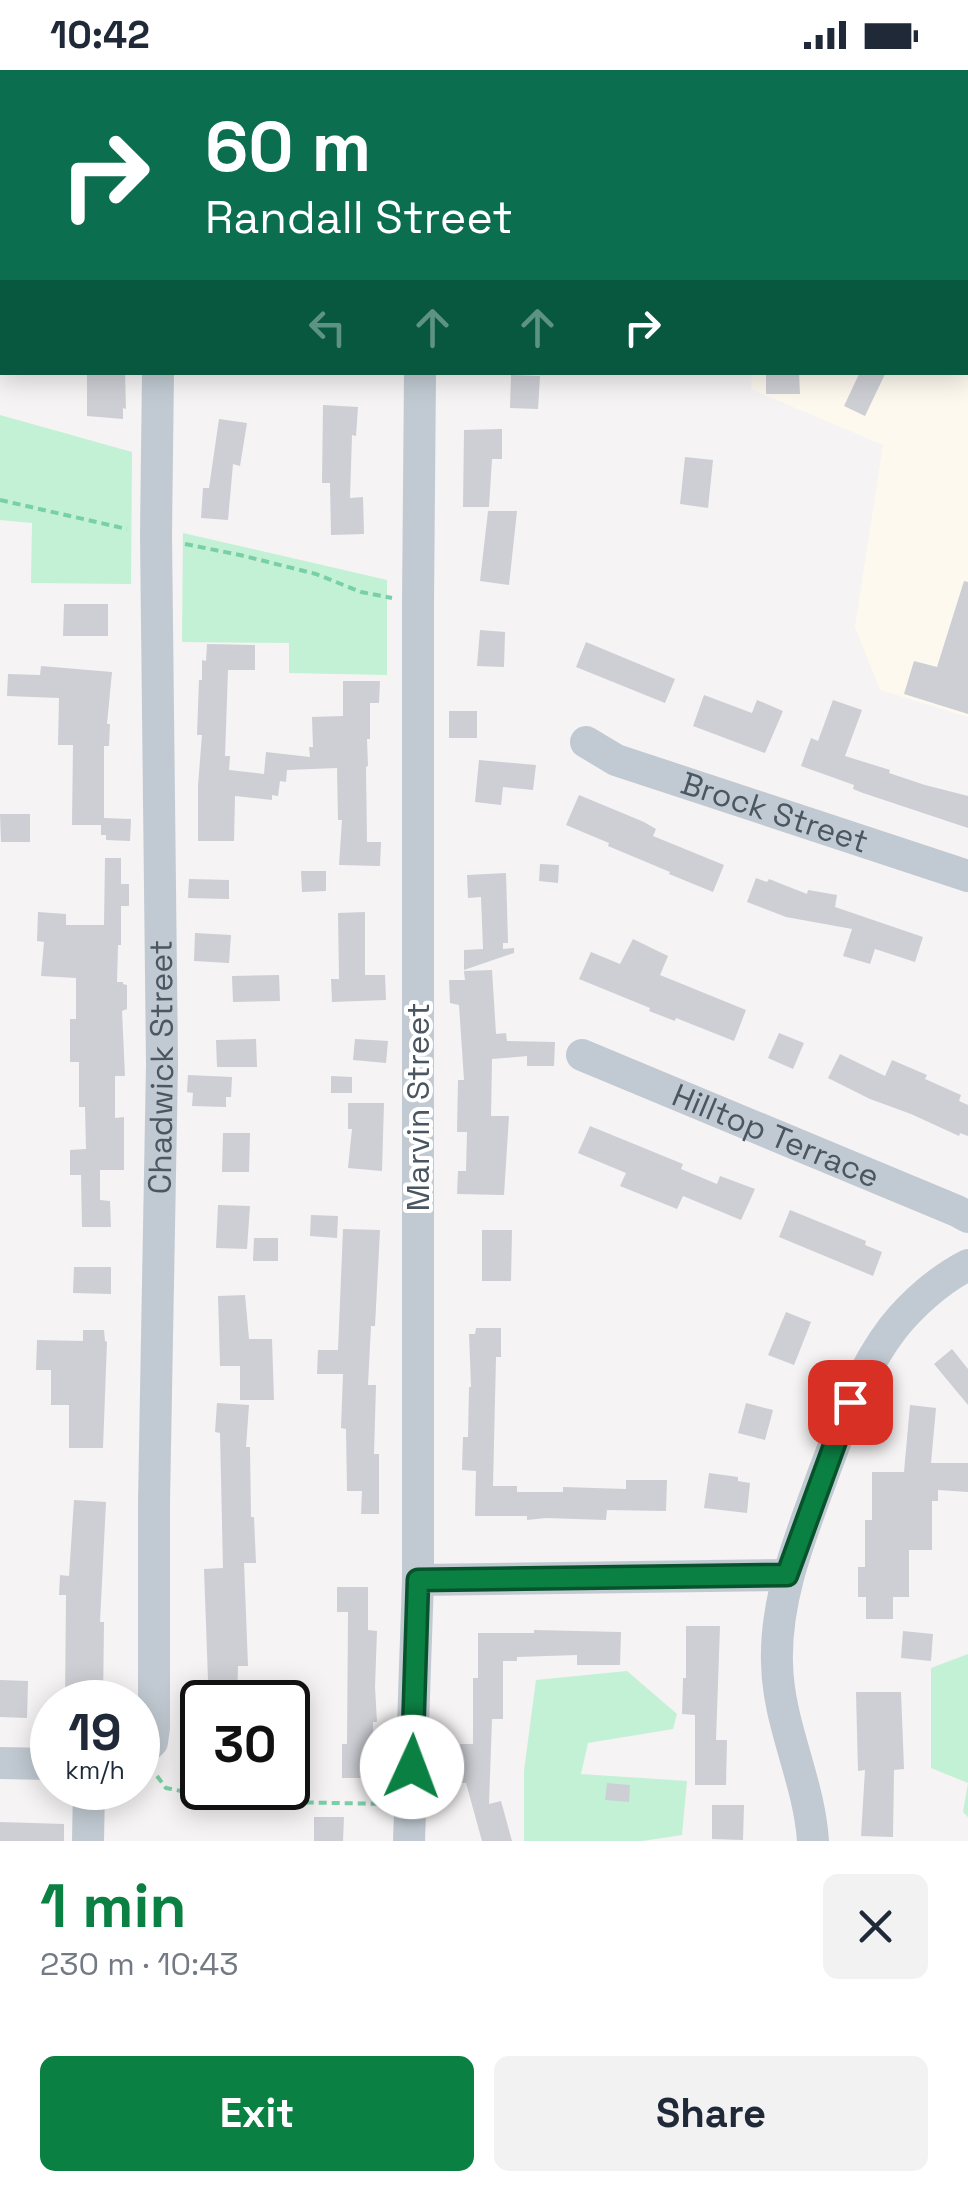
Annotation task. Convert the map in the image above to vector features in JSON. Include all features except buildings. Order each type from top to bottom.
[{"type":"street","name":"Chadwick Street","points":[[154,1680],[162,1064],[158,375]]},
{"type":"street","name":"Marvin Street","points":[[410,1841],[418,1580],[420,375]]},
{"type":"street","name":"Brock Street","points":[[586,742],[616,760],[968,876]]},
{"type":"street","name":"Hilltop Terrace","points":[[582,1054],[957,1210],[968,1218]]},
{"type":"street","points":[[813,1841],[811,1815],[778,1693],[776,1659],[787,1575],[850,1402],[870,1362],[894,1327],[924,1296],[968,1264]]},
{"type":"street","points":[[418,1580],[787,1575]]},
{"type":"street","points":[[0,1764],[30,1764]]},
{"type":"street","points":[[88,1841],[89,1810]]},
{"type":"path","points":[[0,500],[240,555],[316,574],[361,592],[418,603]]},
{"type":"path","points":[[160,1781],[166,1788],[232,1802],[410,1804]]},
{"type":"shaded area","points":[[752,375],[968,375],[968,717],[880,690],[855,627],[883,445],[751,389]]},
{"type":"green space","points":[[0,415],[132,452],[131,584],[31,583],[32,523],[0,520]]},
{"type":"green space","points":[[183,533],[387,580],[387,675],[289,673],[289,643],[182,642]]},
{"type":"green space","points":[[968,1654],[968,1783],[931,1768],[931,1668]]},
{"type":"green space","points":[[627,1671],[677,1714],[673,1729],[588,1743],[581,1774],[687,1781],[682,1835],[642,1841],[524,1841],[524,1771],[536,1680]]},
{"type":"green space","points":[[968,1783],[968,1817],[963,1812]]},
{"type":"route","points":[[412,1767],[418,1580],[787,1575],[850,1402]]}]
